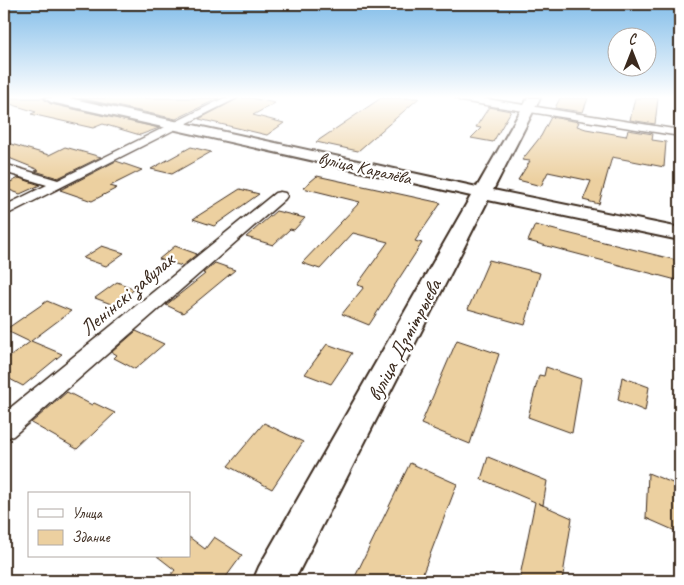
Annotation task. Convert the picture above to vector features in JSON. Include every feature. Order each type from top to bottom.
[{"type":"street","name":"вуліца Каралёва","points":[[175,125],[481,194],[680,234]]},
{"type":"street","name":"вуліца Дзмітрыева","points":[[273,581],[519,125]]},
{"type":"street","points":[[646,125],[680,132]]},
{"type":"street","points":[[4,212],[178,126]]},
{"type":"street","points":[[4,168],[58,184]]},
{"type":"street","name":"Ленінскі завулак","points":[[4,428],[280,196]]},
{"type":"building","points":[[81,125],[100,125],[93,128]]},
{"type":"building","points":[[107,125],[147,125],[159,128],[140,135]]},
{"type":"building","points":[[226,125],[281,125],[267,135]]},
{"type":"building","points":[[341,125],[388,125],[358,151],[316,142]]},
{"type":"building","points":[[477,125],[503,125],[493,142],[471,138],[481,128],[476,127]]},
{"type":"building","points":[[547,125],[577,125],[586,129],[626,136],[628,130],[653,134],[652,140],[666,142],[664,167],[612,157],[599,204],[583,200],[591,181],[548,172],[541,186],[518,180],[530,161],[522,160],[541,136]]},
{"type":"building","points":[[4,142],[49,155],[65,147],[101,157],[58,178],[35,171],[39,170],[4,156]]},
{"type":"building","points":[[191,147],[211,152],[172,174],[151,169]]},
{"type":"building","points":[[116,161],[142,170],[110,186],[117,188],[92,201],[60,190]]},
{"type":"building","points":[[317,176],[441,203],[415,241],[422,243],[369,325],[342,314],[364,287],[357,285],[388,242],[353,233],[320,269],[302,263],[360,202],[303,188]]},
{"type":"building","points":[[19,178],[40,185],[20,194],[4,188],[4,185]]},
{"type":"building","points":[[240,189],[259,194],[214,226],[193,219]]},
{"type":"building","points":[[276,211],[305,218],[294,230],[290,229],[273,245],[246,237]]},
{"type":"building","points":[[535,225],[680,261],[680,281],[528,241]]},
{"type":"building","points":[[102,246],[124,253],[106,266],[83,258]]},
{"type":"building","points":[[175,246],[197,254],[182,266],[159,259]]},
{"type":"building","points":[[489,260],[540,273],[525,325],[468,309]]},
{"type":"building","points":[[215,263],[235,270],[183,313],[166,305],[205,274],[203,273]]},
{"type":"building","points":[[117,282],[135,289],[114,305],[95,298]]},
{"type":"building","points":[[47,301],[71,311],[31,341],[62,354],[23,386],[4,376],[4,361],[30,342],[5,330]]},
{"type":"building","points":[[136,331],[164,344],[135,369],[114,358],[117,355],[112,352]]},
{"type":"building","points":[[457,340],[499,354],[470,444],[421,424]]},
{"type":"building","points":[[327,344],[352,353],[331,384],[305,374]]},
{"type":"building","points":[[546,367],[581,379],[572,433],[528,417],[539,375],[544,376]]},
{"type":"building","points":[[622,377],[649,387],[645,411],[618,400]]},
{"type":"building","points":[[67,392],[92,405],[94,403],[115,413],[77,449],[31,423]]},
{"type":"building","points":[[264,423],[303,442],[272,489],[228,466]]},
{"type":"building","points":[[488,457],[547,481],[543,505],[538,503],[572,518],[562,581],[519,581],[535,502],[481,479]]},
{"type":"building","points":[[410,463],[457,484],[420,581],[353,581]]},
{"type":"building","points":[[648,473],[680,486],[680,533],[646,518]]},
{"type":"building","points":[[214,537],[242,555],[223,581],[166,581],[175,570],[160,558],[190,558],[190,538],[205,549]]}]
